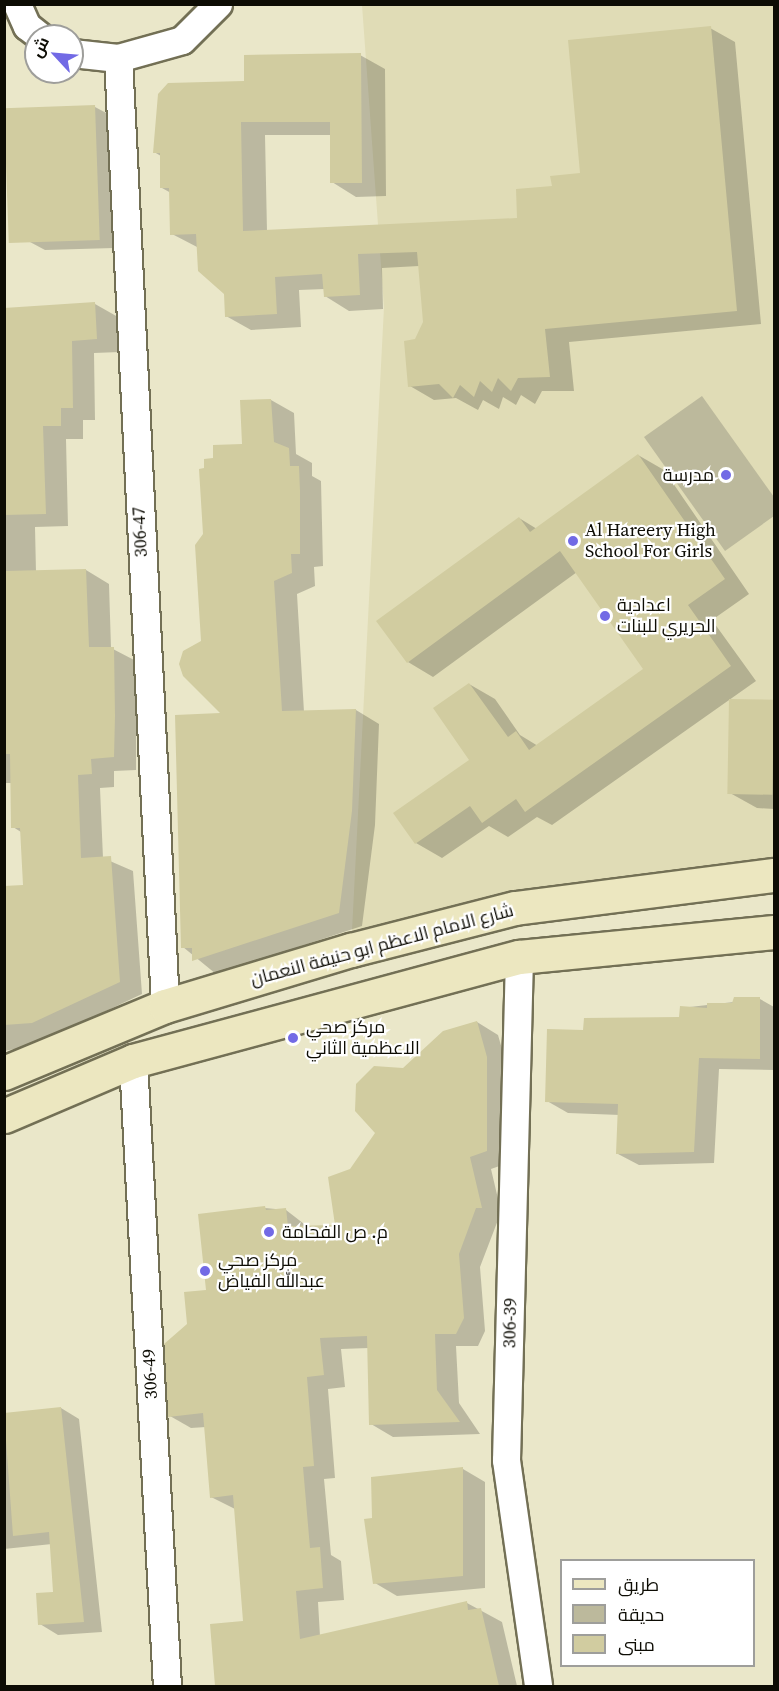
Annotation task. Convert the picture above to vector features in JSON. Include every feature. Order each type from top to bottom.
[{"type":"main road","name":"شارع الامام الاعظم ابو حنيفة النعمان","points":[[4,1073],[165,1006],[515,908],[774,875]]},
{"type":"main road","points":[[4,1116],[133,1061],[519,957],[774,932]]},
{"type":"street","points":[[17,4],[26,24]]},
{"type":"street","points":[[84,54],[118,58],[182,40],[218,4]]},
{"type":"street","name":"306-47","points":[[118,58],[165,1006]]},
{"type":"street","name":"306-39","points":[[519,957],[506,1460],[538,1686]]},
{"type":"street","name":"306-49","points":[[133,1061],[167,1686]]},
{"type":"shaded area","points":[[362,5],[774,5],[774,875],[351,950],[384,307]]},
{"type":"green space","points":[[702,396],[774,497],[774,516],[725,551],[644,437]]},
{"type":"building","points":[[711,26],[737,311],[545,329],[550,377],[518,378],[511,391],[498,378],[492,392],[480,381],[474,397],[460,385],[453,398],[439,384],[408,387],[404,341],[415,339],[423,322],[417,252],[358,254],[360,295],[324,297],[322,274],[275,277],[277,314],[225,317],[224,294],[198,271],[196,234],[170,235],[169,188],[160,188],[160,153],[153,153],[158,94],[168,83],[244,81],[244,55],[361,53],[362,183],[330,183],[330,122],[241,122],[243,231],[517,218],[516,189],[552,186],[550,176],[580,173],[568,40]]},
{"type":"building","points":[[95,105],[100,240],[9,243],[4,108]]},
{"type":"building","points":[[95,302],[97,339],[72,341],[73,408],[61,408],[61,426],[43,426],[46,514],[4,515],[4,308]]},
{"type":"building","points":[[271,399],[274,442],[289,448],[290,466],[299,466],[300,491],[300,554],[291,554],[292,573],[274,581],[282,711],[356,709],[352,811],[339,913],[192,961],[192,948],[181,948],[175,715],[220,713],[183,676],[179,664],[183,651],[201,641],[195,545],[203,534],[199,469],[204,468],[204,459],[213,458],[213,445],[242,444],[240,400]]},
{"type":"building","points":[[638,454],[725,579],[688,605],[731,666],[525,812],[516,799],[482,823],[470,806],[415,844],[393,813],[469,760],[433,708],[469,683],[508,737],[516,731],[529,750],[643,669],[560,551],[407,663],[376,621],[519,517],[530,532]]},
{"type":"building","points":[[86,569],[89,647],[114,647],[115,716],[114,757],[91,759],[92,774],[78,775],[81,858],[111,856],[120,982],[32,1023],[4,1025],[4,886],[23,885],[20,828],[11,828],[10,754],[4,754],[4,571]]},
{"type":"building","points":[[729,699],[774,700],[772,795],[727,794]]},
{"type":"building","points":[[734,997],[760,997],[760,1059],[699,1058],[694,1152],[616,1154],[618,1104],[545,1102],[547,1029],[583,1030],[584,1018],[679,1017],[680,1006],[707,1008],[707,1003],[732,1003]]},
{"type":"building","points":[[477,1021],[487,1057],[487,1151],[470,1157],[482,1208],[476,1208],[459,1254],[464,1318],[456,1334],[435,1334],[437,1390],[460,1422],[369,1425],[367,1336],[320,1338],[324,1375],[307,1377],[314,1466],[303,1467],[310,1548],[320,1547],[323,1588],[296,1591],[300,1639],[467,1601],[468,1610],[481,1608],[499,1686],[215,1686],[210,1624],[243,1621],[233,1495],[210,1498],[203,1413],[168,1417],[164,1344],[187,1324],[184,1292],[206,1290],[198,1214],[265,1206],[266,1210],[286,1208],[288,1226],[335,1225],[328,1177],[350,1169],[375,1133],[355,1111],[356,1084],[374,1066],[403,1068],[443,1031]]},
{"type":"building","points":[[61,1407],[84,1622],[38,1625],[36,1593],[53,1592],[49,1532],[13,1536],[4,1413]]},
{"type":"building","points":[[463,1467],[463,1576],[373,1584],[364,1519],[372,1518],[371,1477]]},
{"type":"place","name":"مدرسة","points":[[726,475]]},
{"type":"place","name":"Al Hareery High School For Girls","points":[[573,541]]},
{"type":"place","name":"اعدادية الحريري للبنات","points":[[605,616]]},
{"type":"place","name":"مركز صحي الاعظمية الثاني","points":[[293,1038]]},
{"type":"place","name":"م. ص الفحامة","points":[[269,1232]]},
{"type":"place","name":"مركز صحي عبدالله الفياض","points":[[205,1271]]}]
